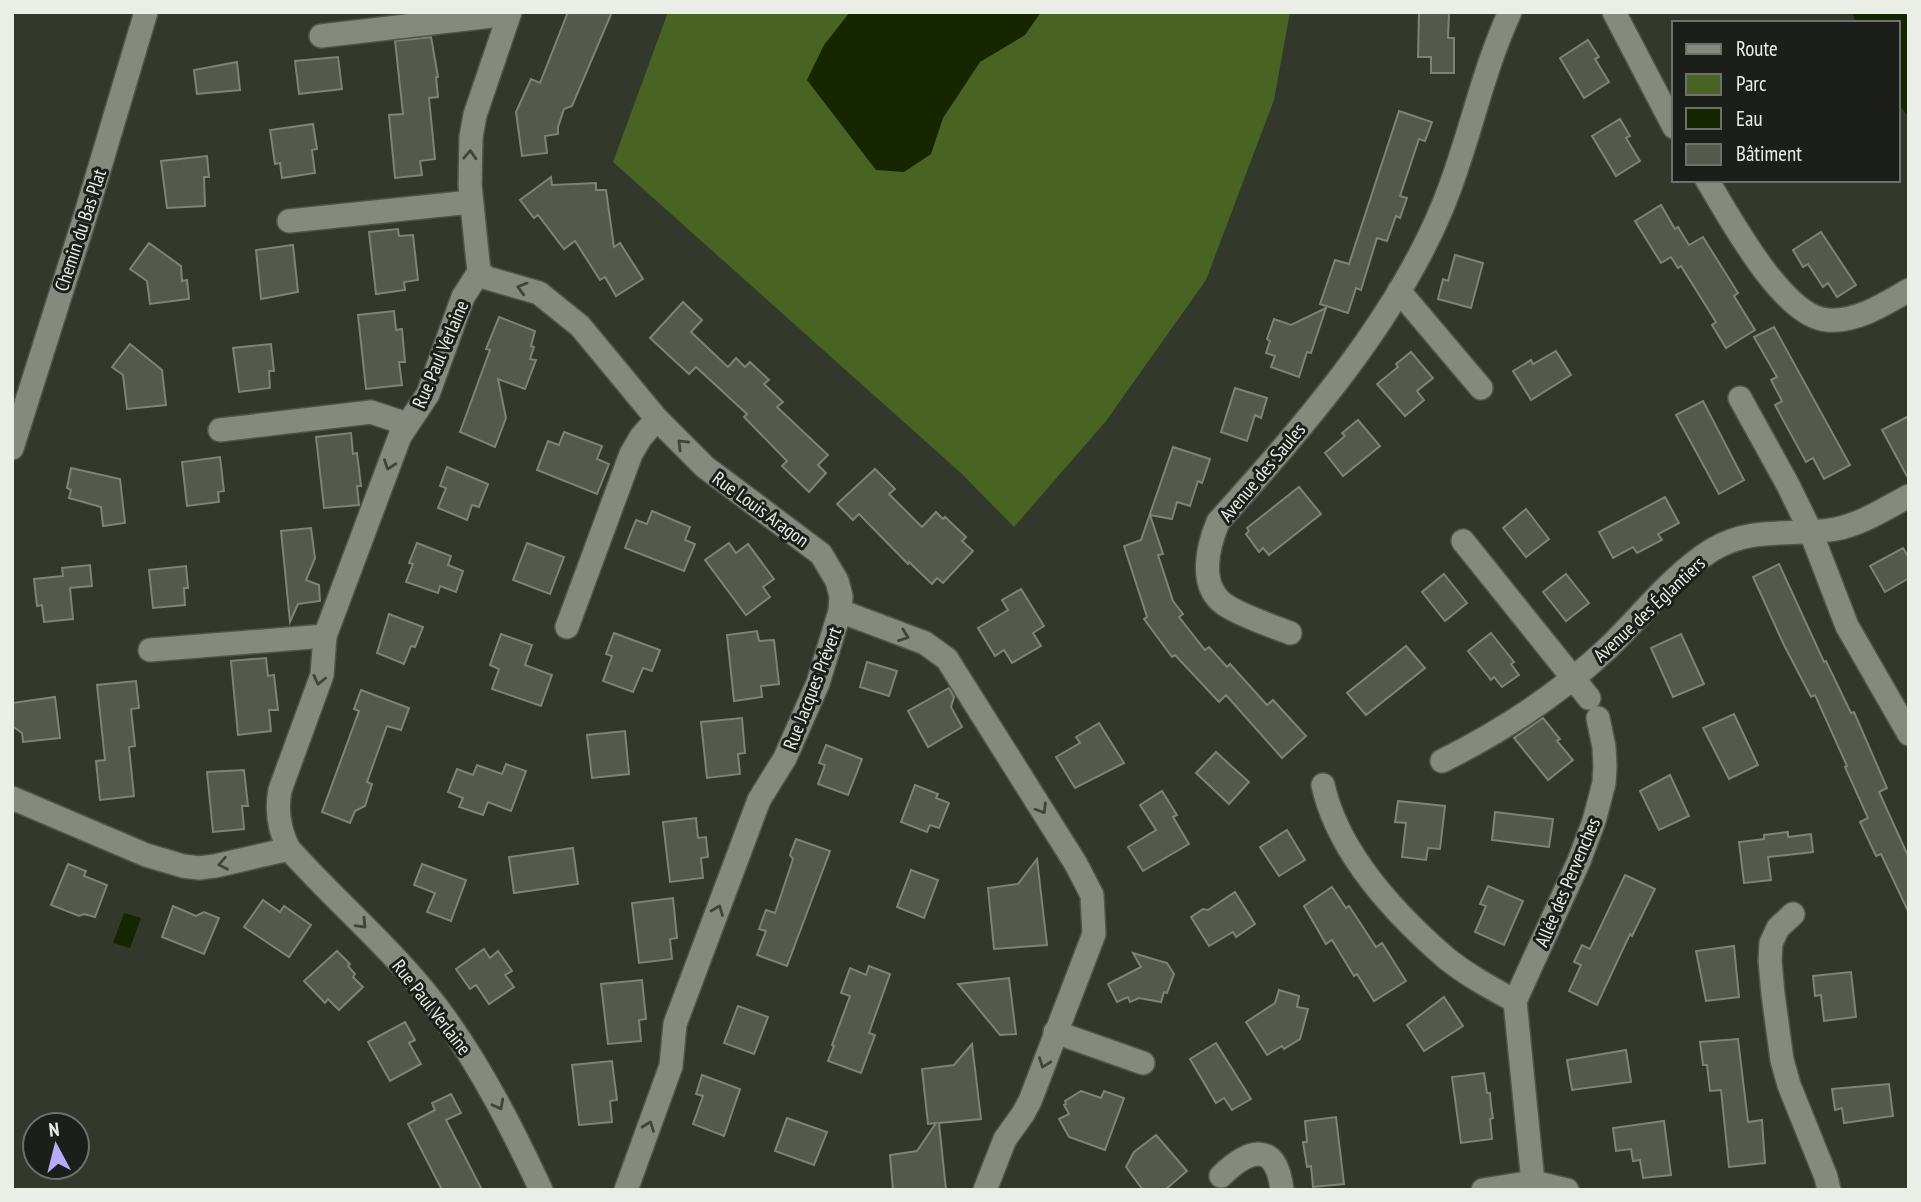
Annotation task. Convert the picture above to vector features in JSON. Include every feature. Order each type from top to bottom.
[{"type":"street","name":"Chemin du Bas Plat","points":[[12,448],[146,12]]},
{"type":"street","name":"Avenue des Saules","points":[[1290,634],[1225,605],[1216,596],[1207,562],[1210,542],[1218,522],[1314,411],[1399,292],[1443,207],[1486,69],[1510,12]]},
{"type":"street","points":[[1614,12],[1672,123]]},
{"type":"street","points":[[321,36],[510,13],[475,115],[469,165],[479,272]]},
{"type":"street","points":[[1708,182],[1750,250],[1775,284],[1791,302],[1808,314],[1827,320],[1853,317],[1881,306],[1909,290]]},
{"type":"street","points":[[289,222],[471,202]]},
{"type":"street","name":"Rue Louis Aragon","points":[[479,272],[487,278],[540,293],[580,326],[657,419],[722,481],[821,554],[837,581],[840,611]]},
{"type":"street","name":"Rue Paul Verlaine","points":[[479,272],[463,297],[428,394],[400,436],[325,636],[322,675],[277,805],[282,836],[289,849],[373,935],[444,1017],[489,1086],[541,1190]]},
{"type":"street","points":[[1399,292],[1481,388]]},
{"type":"street","points":[[1740,398],[1810,530],[1847,626],[1909,734]]},
{"type":"street","name":"Rue Paul Verlaine","points":[[220,430],[371,412],[407,424]]},
{"type":"street","points":[[567,627],[631,454],[641,437],[657,419]]},
{"type":"street","name":"Avenue des Églantiers","points":[[1442,761],[1511,724],[1573,678],[1693,563],[1715,549],[1739,538],[1763,533],[1834,529],[1850,525],[1909,496]]},
{"type":"street","points":[[1464,541],[1573,678]]},
{"type":"street","name":"Rue Jacques Prévert","points":[[626,1190],[671,1066],[675,1024],[759,800],[785,758],[818,683],[840,611],[925,643],[947,659],[1086,881],[1092,895],[1094,933],[1030,1101],[1005,1139],[985,1190]]},
{"type":"street","points":[[150,650],[325,636]]},
{"type":"street","name":"Allée des Pervenches","points":[[1532,1182],[1515,1001],[1579,861],[1604,783],[1604,747],[1593,708],[1573,678]]},
{"type":"street","points":[[1323,785],[1328,808],[1339,834],[1352,856],[1384,895],[1447,958],[1482,983],[1515,1001]]},
{"type":"street","points":[[12,798],[146,855],[183,866],[215,866],[289,849]]},
{"type":"street","points":[[1793,914],[1779,928],[1771,943],[1769,961],[1773,994],[1782,1060],[1789,1085],[1829,1190]]},
{"type":"street","points":[[1055,1032],[1143,1063]]},
{"type":"street","points":[[1221,1176],[1250,1153],[1265,1155],[1276,1165],[1282,1190]]},
{"type":"street","points":[[1483,1190],[1532,1182],[1567,1190]]},
{"type":"green space","points":[[668,12],[1290,12],[1274,100],[1206,280],[1106,421],[1014,527],[962,474],[613,162]]},
{"type":"water","points":[[850,12],[1041,12],[1025,35],[980,62],[943,118],[931,154],[904,172],[876,170],[807,80],[824,45]]},
{"type":"water","points":[[1852,12],[1905,12],[1909,22],[1909,118],[1900,106],[1900,21],[1855,21]]},
{"type":"water","points":[[124,913],[141,918],[130,948],[113,943]]},
{"type":"building","points":[[568,12],[612,12],[572,106],[564,109],[558,134],[545,136],[547,153],[522,156],[516,112],[531,79],[540,83]]},
{"type":"building","points":[[1419,12],[1449,12],[1448,38],[1454,38],[1454,73],[1431,73],[1431,57],[1418,57]]},
{"type":"building","points":[[431,37],[438,77],[438,97],[429,98],[435,159],[420,161],[422,175],[395,178],[389,115],[403,114],[395,41]]},
{"type":"building","points":[[1588,40],[1599,57],[1595,59],[1609,82],[1584,98],[1560,58]]},
{"type":"building","points":[[338,57],[342,89],[299,94],[295,61]]},
{"type":"building","points":[[237,62],[240,90],[197,94],[194,70]]},
{"type":"building","points":[[1399,111],[1432,122],[1425,141],[1419,139],[1400,196],[1407,198],[1400,218],[1396,216],[1387,241],[1377,238],[1361,290],[1356,288],[1348,313],[1320,304],[1335,260],[1349,264]]},
{"type":"building","points":[[1620,119],[1630,136],[1626,138],[1640,161],[1616,176],[1592,136]]},
{"type":"building","points":[[313,124],[317,149],[312,150],[315,173],[282,178],[280,163],[275,164],[270,130]]},
{"type":"building","points":[[207,156],[209,177],[204,177],[205,206],[167,208],[161,161]]},
{"type":"building","points":[[551,177],[552,185],[596,183],[596,190],[606,190],[614,247],[620,243],[643,279],[616,296],[605,277],[600,280],[575,241],[564,249],[538,215],[534,218],[520,200]]},
{"type":"building","points":[[1661,205],[1675,229],[1678,227],[1689,245],[1703,237],[1738,293],[1734,296],[1755,330],[1726,348],[1712,325],[1716,322],[1681,266],[1678,268],[1671,257],[1661,263],[1635,221]]},
{"type":"building","points":[[398,229],[399,236],[413,235],[418,280],[404,282],[405,290],[376,294],[369,232]]},
{"type":"building","points":[[1821,232],[1856,285],[1837,297],[1828,283],[1823,287],[1808,264],[1803,267],[1793,250]]},
{"type":"building","points":[[149,243],[181,266],[182,281],[187,280],[189,299],[150,304],[147,281],[130,269]]},
{"type":"building","points":[[293,245],[298,292],[261,299],[256,250]]},
{"type":"building","points":[[1455,255],[1483,263],[1471,308],[1438,299],[1443,279],[1448,281]]},
{"type":"building","points":[[683,302],[702,320],[691,332],[728,367],[736,358],[745,367],[750,362],[769,380],[764,384],[783,402],[777,407],[828,455],[818,465],[826,473],[809,492],[782,466],[787,461],[744,417],[747,414],[696,367],[689,374],[650,338]]},
{"type":"building","points":[[1326,308],[1311,353],[1307,352],[1299,377],[1271,367],[1275,356],[1266,353],[1270,341],[1267,339],[1274,319],[1291,325]]},
{"type":"building","points":[[394,311],[396,330],[402,329],[405,362],[399,362],[402,385],[366,389],[358,315]]},
{"type":"building","points":[[499,317],[535,331],[530,359],[536,360],[525,389],[498,379],[506,418],[495,447],[460,432]]},
{"type":"building","points":[[1774,327],[1850,465],[1824,479],[1813,458],[1806,462],[1775,405],[1782,401],[1771,380],[1777,377],[1754,337]]},
{"type":"building","points":[[130,344],[162,370],[166,405],[127,409],[123,375],[112,367]]},
{"type":"building","points":[[271,344],[274,371],[269,371],[270,388],[239,392],[233,348]]},
{"type":"building","points":[[1556,351],[1571,375],[1531,400],[1513,371],[1531,360],[1533,364]]},
{"type":"building","points":[[1411,352],[1433,378],[1417,391],[1424,400],[1405,416],[1377,384]]},
{"type":"building","points":[[1235,388],[1267,398],[1261,418],[1255,415],[1247,441],[1221,432]]},
{"type":"building","points":[[1703,401],[1744,480],[1719,494],[1676,415]]},
{"type":"building","points":[[1909,416],[1909,480],[1882,430]]},
{"type":"building","points":[[1358,420],[1380,446],[1343,476],[1325,453],[1345,436],[1342,433]]},
{"type":"building","points":[[564,432],[602,446],[597,459],[609,464],[597,494],[537,470],[548,441],[559,445]]},
{"type":"building","points":[[351,433],[353,454],[357,453],[361,486],[357,486],[359,505],[324,508],[316,437]]},
{"type":"building","points":[[1173,447],[1210,459],[1202,483],[1198,481],[1190,506],[1177,502],[1172,519],[1150,515],[1163,554],[1158,555],[1173,601],[1183,614],[1179,617],[1205,650],[1209,647],[1227,667],[1230,664],[1267,705],[1273,700],[1306,736],[1282,758],[1226,695],[1219,702],[1175,655],[1172,657],[1144,619],[1147,617],[1124,546],[1141,540]]},
{"type":"building","points":[[220,457],[224,491],[218,492],[219,502],[187,506],[182,462]]},
{"type":"building","points":[[447,467],[488,484],[479,507],[472,505],[467,520],[438,508],[446,488],[440,486]]},
{"type":"building","points":[[71,468],[120,479],[125,523],[103,526],[101,507],[69,498],[71,490],[67,488]]},
{"type":"building","points":[[875,469],[895,489],[889,494],[922,527],[936,512],[966,537],[962,541],[973,551],[943,583],[937,578],[932,584],[909,562],[908,564],[859,514],[853,520],[837,504]]},
{"type":"building","points":[[1299,487],[1321,514],[1269,555],[1263,548],[1259,552],[1246,534],[1249,531],[1247,528]]},
{"type":"building","points":[[1665,497],[1679,523],[1658,534],[1662,540],[1637,553],[1633,547],[1613,558],[1599,532]]},
{"type":"building","points":[[1526,509],[1549,539],[1526,557],[1503,528]]},
{"type":"building","points":[[652,511],[690,527],[685,540],[695,544],[684,571],[625,548],[636,520],[647,524]]},
{"type":"building","points":[[311,528],[315,558],[306,580],[319,585],[320,601],[298,604],[290,622],[281,531]]},
{"type":"building","points":[[417,543],[451,556],[448,565],[463,571],[456,592],[440,586],[438,593],[406,582],[413,564],[409,563]]},
{"type":"building","points":[[527,543],[564,557],[550,594],[513,580]]},
{"type":"building","points":[[729,543],[736,553],[748,544],[774,579],[763,587],[770,597],[746,615],[705,560]]},
{"type":"building","points":[[1903,548],[1909,558],[1909,578],[1885,592],[1870,566]]},
{"type":"building","points":[[1779,564],[1824,662],[1826,661],[1851,713],[1854,712],[1887,788],[1879,792],[1909,858],[1909,913],[1881,854],[1876,856],[1860,822],[1868,818],[1815,695],[1811,697],[1753,577]]},
{"type":"building","points":[[90,565],[92,586],[70,588],[73,619],[44,622],[42,605],[37,606],[34,579],[63,576],[62,568]]},
{"type":"building","points":[[186,566],[188,588],[184,588],[185,605],[153,608],[149,570]]},
{"type":"building","points":[[1444,574],[1467,603],[1445,621],[1422,592]]},
{"type":"building","points":[[1566,574],[1589,603],[1566,621],[1543,592]]},
{"type":"building","points":[[1021,589],[1044,626],[1033,633],[1041,646],[1012,663],[1004,650],[995,656],[978,628],[1008,610],[1002,600]]},
{"type":"building","points":[[389,614],[423,627],[404,664],[377,653]]},
{"type":"building","points":[[757,631],[759,641],[774,640],[779,684],[761,686],[762,697],[734,701],[727,635]]},
{"type":"building","points":[[614,633],[660,650],[652,671],[643,668],[633,692],[603,681],[612,656],[606,654]]},
{"type":"building","points":[[1491,633],[1514,662],[1511,664],[1519,675],[1502,687],[1494,677],[1491,680],[1468,651]]},
{"type":"building","points":[[501,634],[532,645],[525,665],[552,675],[541,706],[492,689],[499,669],[490,665]]},
{"type":"building","points":[[1681,634],[1704,684],[1673,697],[1651,648]]},
{"type":"building","points":[[1406,646],[1425,668],[1366,715],[1347,693]]},
{"type":"building","points":[[266,658],[268,676],[274,675],[278,710],[269,710],[271,731],[238,735],[231,661]]},
{"type":"building","points":[[867,662],[897,671],[889,696],[860,687]]},
{"type":"building","points":[[136,681],[139,708],[131,709],[135,746],[129,747],[134,796],[100,800],[96,761],[105,760],[97,685]]},
{"type":"building","points":[[949,688],[954,697],[951,707],[962,727],[928,747],[908,711]]},
{"type":"building","points":[[361,690],[409,708],[401,730],[387,726],[367,782],[372,784],[365,806],[355,811],[350,823],[322,812],[359,711],[354,709]]},
{"type":"building","points":[[55,697],[60,738],[23,742],[22,733],[12,726],[12,703]]},
{"type":"building","points":[[1734,714],[1758,765],[1729,779],[1703,728]]},
{"type":"building","points":[[742,718],[745,753],[738,754],[740,774],[707,778],[701,722]]},
{"type":"building","points":[[1543,718],[1573,760],[1548,780],[1514,738]]},
{"type":"building","points":[[1099,723],[1124,763],[1075,788],[1056,757],[1080,743],[1076,737]]},
{"type":"building","points":[[625,731],[629,774],[592,778],[587,735]]},
{"type":"building","points":[[826,745],[862,759],[848,795],[818,784],[825,765],[819,763]]},
{"type":"building","points":[[1216,752],[1249,782],[1229,804],[1196,773]]},
{"type":"building","points":[[506,764],[526,771],[511,811],[488,802],[483,815],[459,807],[463,798],[448,792],[457,769],[473,775],[477,765],[502,774]]},
{"type":"building","points":[[244,770],[248,806],[242,806],[244,829],[213,832],[207,772]]},
{"type":"building","points":[[1670,775],[1689,816],[1659,830],[1640,791]]},
{"type":"building","points":[[915,785],[938,794],[936,798],[949,803],[939,828],[930,825],[927,832],[901,822]]},
{"type":"building","points":[[1162,791],[1177,815],[1173,817],[1189,844],[1143,871],[1128,847],[1156,830],[1140,805]]},
{"type":"building","points":[[1398,801],[1445,806],[1440,849],[1428,848],[1426,860],[1402,857],[1406,823],[1395,822]]},
{"type":"building","points":[[1495,812],[1553,819],[1549,847],[1492,840]]},
{"type":"building","points":[[696,818],[698,838],[706,837],[708,857],[701,858],[703,878],[670,882],[663,822]]},
{"type":"building","points":[[1287,830],[1305,860],[1279,876],[1260,847]]},
{"type":"building","points":[[1788,832],[1788,837],[1811,834],[1813,852],[1768,857],[1771,880],[1744,883],[1739,842]]},
{"type":"building","points":[[796,839],[830,851],[787,966],[757,955],[766,931],[759,929],[766,910],[775,913],[793,859],[790,855]]},
{"type":"building","points":[[573,848],[578,884],[514,893],[509,857]]},
{"type":"building","points":[[1037,859],[1047,945],[994,949],[988,888],[1018,884]]},
{"type":"building","points":[[68,864],[86,871],[84,876],[107,885],[95,917],[84,914],[79,916],[51,905]]},
{"type":"building","points":[[422,864],[466,880],[451,921],[427,912],[435,893],[414,885]]},
{"type":"building","points":[[911,870],[938,880],[924,918],[897,907]]},
{"type":"building","points":[[1625,875],[1655,889],[1632,936],[1630,934],[1597,1005],[1569,991],[1581,965],[1574,962],[1582,945],[1590,949]]},
{"type":"building","points":[[1488,886],[1523,901],[1504,945],[1475,932],[1486,906],[1480,904]]},
{"type":"building","points":[[1332,887],[1346,908],[1349,906],[1376,947],[1382,943],[1406,981],[1374,1001],[1357,974],[1354,976],[1332,940],[1326,944],[1304,906]]},
{"type":"building","points":[[1235,892],[1255,924],[1236,937],[1233,932],[1209,946],[1191,917],[1203,909],[1208,910]]},
{"type":"building","points":[[673,898],[677,938],[670,939],[672,959],[639,963],[632,903]]},
{"type":"building","points":[[263,900],[280,912],[284,906],[311,925],[289,957],[244,927]]},
{"type":"building","points":[[173,906],[196,916],[204,912],[219,918],[204,954],[162,937]]},
{"type":"building","points":[[1734,946],[1739,997],[1706,1001],[1696,951]]},
{"type":"building","points":[[484,949],[490,958],[498,951],[512,971],[505,975],[514,987],[489,1004],[476,985],[470,989],[456,969]]},
{"type":"building","points":[[337,951],[350,964],[348,966],[355,974],[353,977],[363,987],[339,1010],[328,999],[325,1003],[304,981]]},
{"type":"building","points":[[1133,953],[1167,963],[1174,974],[1161,1002],[1139,998],[1130,1002],[1128,997],[1117,1002],[1108,984],[1141,967]]},
{"type":"building","points":[[869,966],[890,974],[869,1033],[875,1035],[861,1073],[828,1061],[850,996],[841,993],[850,968],[866,975]]},
{"type":"building","points":[[1851,972],[1856,1017],[1824,1021],[1821,995],[1815,996],[1813,976]]},
{"type":"building","points":[[1009,978],[1016,1034],[1000,1035],[958,984]]},
{"type":"building","points":[[642,980],[646,1019],[639,1020],[641,1041],[608,1044],[601,984]]},
{"type":"building","points":[[1279,990],[1299,996],[1297,1007],[1308,1009],[1300,1039],[1267,1055],[1246,1022],[1275,1003]]},
{"type":"building","points":[[1444,997],[1463,1026],[1424,1051],[1407,1025]]},
{"type":"building","points":[[738,1006],[768,1017],[754,1054],[724,1043]]},
{"type":"building","points":[[405,1022],[415,1040],[409,1043],[421,1064],[390,1081],[368,1042]]},
{"type":"building","points":[[1738,1039],[1748,1122],[1762,1120],[1765,1163],[1729,1167],[1721,1090],[1710,1091],[1707,1065],[1703,1065],[1700,1042]]},
{"type":"building","points":[[1216,1043],[1251,1099],[1232,1110],[1224,1098],[1216,1103],[1190,1059]]},
{"type":"building","points":[[972,1044],[981,1119],[939,1123],[946,1190],[893,1190],[890,1155],[917,1151],[936,1123],[928,1124],[922,1069],[954,1065]]},
{"type":"building","points":[[1626,1050],[1631,1082],[1572,1090],[1567,1060]]},
{"type":"building","points":[[612,1061],[617,1100],[610,1101],[612,1122],[579,1125],[572,1065]]},
{"type":"building","points":[[1484,1073],[1487,1093],[1490,1093],[1492,1139],[1461,1143],[1452,1077]]},
{"type":"building","points":[[702,1075],[740,1089],[724,1136],[693,1124],[703,1096],[696,1094]]},
{"type":"building","points":[[1889,1084],[1893,1116],[1844,1123],[1842,1108],[1835,1110],[1832,1089]]},
{"type":"building","points":[[1081,1091],[1101,1098],[1104,1091],[1124,1098],[1105,1150],[1069,1137],[1059,1119],[1069,1114],[1064,1105],[1065,1101]]},
{"type":"building","points":[[451,1094],[461,1113],[446,1120],[482,1190],[442,1190],[408,1124],[435,1110],[432,1103]]},
{"type":"building","points":[[1336,1117],[1344,1184],[1313,1187],[1311,1166],[1307,1167],[1303,1142],[1307,1142],[1305,1121]]},
{"type":"building","points":[[787,1118],[827,1132],[814,1165],[775,1151]]},
{"type":"building","points":[[1664,1121],[1671,1175],[1643,1178],[1640,1160],[1633,1161],[1631,1149],[1616,1151],[1613,1128]]},
{"type":"building","points":[[1156,1135],[1187,1171],[1165,1190],[1143,1190],[1126,1167],[1134,1152]]}]
